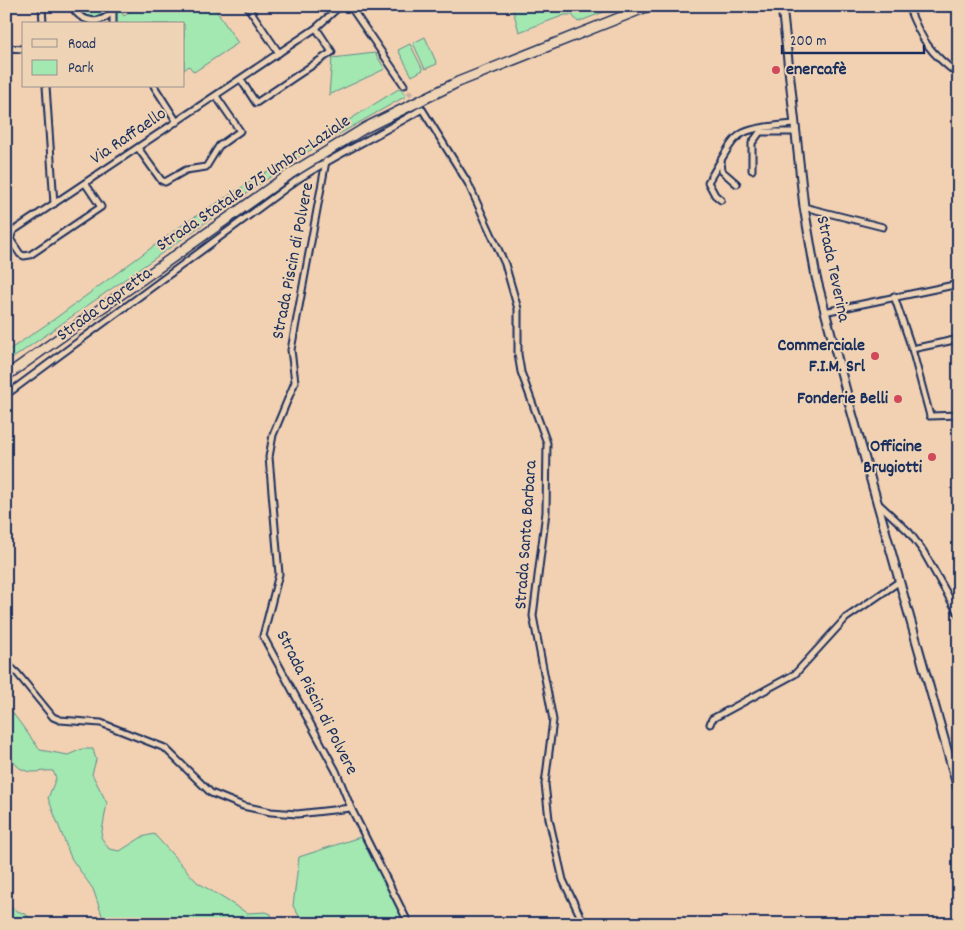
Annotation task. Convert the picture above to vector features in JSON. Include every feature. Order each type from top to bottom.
[{"type":"highway","name":"Strada Statale 675 Umbro-Laziale","points":[[6,369],[287,169],[337,137],[456,76],[633,6]]},
{"type":"highway","name":"Strada Statale 675 Umbro-Laziale","points":[[6,376],[290,174],[364,128],[458,82],[649,6]]},
{"type":"main road","name":"Strada Teverina","points":[[782,6],[810,251],[824,312],[959,792]]},
{"type":"street","points":[[42,6],[43,22]]},
{"type":"street","points":[[72,6],[76,13],[86,20],[107,22]]},
{"type":"street","points":[[247,6],[279,53]]},
{"type":"street","name":"Via Raffaello","points":[[85,183],[101,207],[30,255],[20,254],[10,235],[85,183],[316,28],[340,6]]},
{"type":"street","points":[[350,6],[404,85]]},
{"type":"street","points":[[908,6],[918,32],[936,58],[959,75]]},
{"type":"street","points":[[101,20],[114,8]]},
{"type":"street","points":[[113,22],[114,8]]},
{"type":"street","points":[[240,80],[256,103],[332,52],[316,28]]},
{"type":"street","points":[[6,48],[22,49]]},
{"type":"street","points":[[46,88],[54,204]]},
{"type":"street","points":[[155,88],[177,122]]},
{"type":"street","points":[[138,148],[161,180],[165,182],[186,170],[206,166],[219,146],[240,131],[216,96]]},
{"type":"street","name":"Strada Capretta","points":[[6,395],[297,180],[326,161],[394,126],[422,109]]},
{"type":"street","name":"Strada Santa Barbara","points":[[422,109],[468,183],[505,264],[518,309],[518,354],[521,372],[548,443],[546,512],[533,616],[554,720],[545,784],[550,820],[563,880],[584,924]]},
{"type":"street","points":[[721,200],[715,195],[708,182],[727,147],[736,136],[749,128],[795,124]]},
{"type":"street","points":[[752,170],[752,143],[760,132],[796,132]]},
{"type":"street","name":"Strada Piscin di Polvere","points":[[326,161],[291,350],[295,382],[273,435],[270,457],[279,574],[263,636],[336,771],[351,808],[409,924]]},
{"type":"street","points":[[721,161],[722,171],[736,184]]},
{"type":"street","points":[[804,207],[883,227]]},
{"type":"street","points":[[824,312],[959,284]]},
{"type":"street","points":[[894,296],[912,350],[930,416],[959,415]]},
{"type":"street","points":[[912,350],[959,339]]},
{"type":"street","points":[[878,504],[909,532],[923,551],[959,615]]},
{"type":"street","points":[[710,724],[712,719],[724,711],[765,692],[794,674],[846,618],[900,581]]},
{"type":"street","points":[[6,663],[17,673],[53,717],[60,720],[101,723],[165,748],[217,797],[271,812],[297,814],[351,808]]},
{"type":"green space","points":[[77,6],[110,6],[103,14],[89,16],[80,11]]},
{"type":"green space","points":[[138,6],[213,6],[238,43],[194,72],[189,66],[185,69],[185,22],[116,22],[114,14],[118,7],[124,16]]},
{"type":"green space","points":[[512,6],[619,6],[578,22],[572,15],[565,15],[519,32]]},
{"type":"green space","points":[[425,37],[437,64],[425,69],[413,43]]},
{"type":"green space","points":[[410,44],[423,70],[412,76],[398,50]]},
{"type":"green space","points":[[375,53],[385,69],[329,95],[332,58]]},
{"type":"green space","points":[[400,88],[406,96],[297,158],[6,363],[6,352],[53,320],[185,223]]},
{"type":"green space","points":[[6,704],[40,750],[68,755],[82,749],[93,749],[96,760],[92,774],[107,803],[101,837],[109,849],[120,851],[142,837],[154,834],[197,882],[247,913],[266,912],[271,914],[274,924],[105,924],[93,889],[71,858],[48,798],[56,778],[53,771],[34,772],[23,770],[11,756],[6,735]]},
{"type":"green space","points":[[360,837],[367,844],[406,924],[304,924],[293,906],[299,857]]},
{"type":"green space","points":[[6,906],[27,915],[36,924],[6,924]]},
{"type":"tunnel","points":[[404,85],[422,109]]},
{"type":"place","name":"enercafè","points":[[776,70]]},
{"type":"place","name":"Commerciale F.I.M. Srl","points":[[875,356]]},
{"type":"place","name":"Fonderie Belli","points":[[898,399]]},
{"type":"place","name":"Officine Brugiotti","points":[[932,457]]}]
